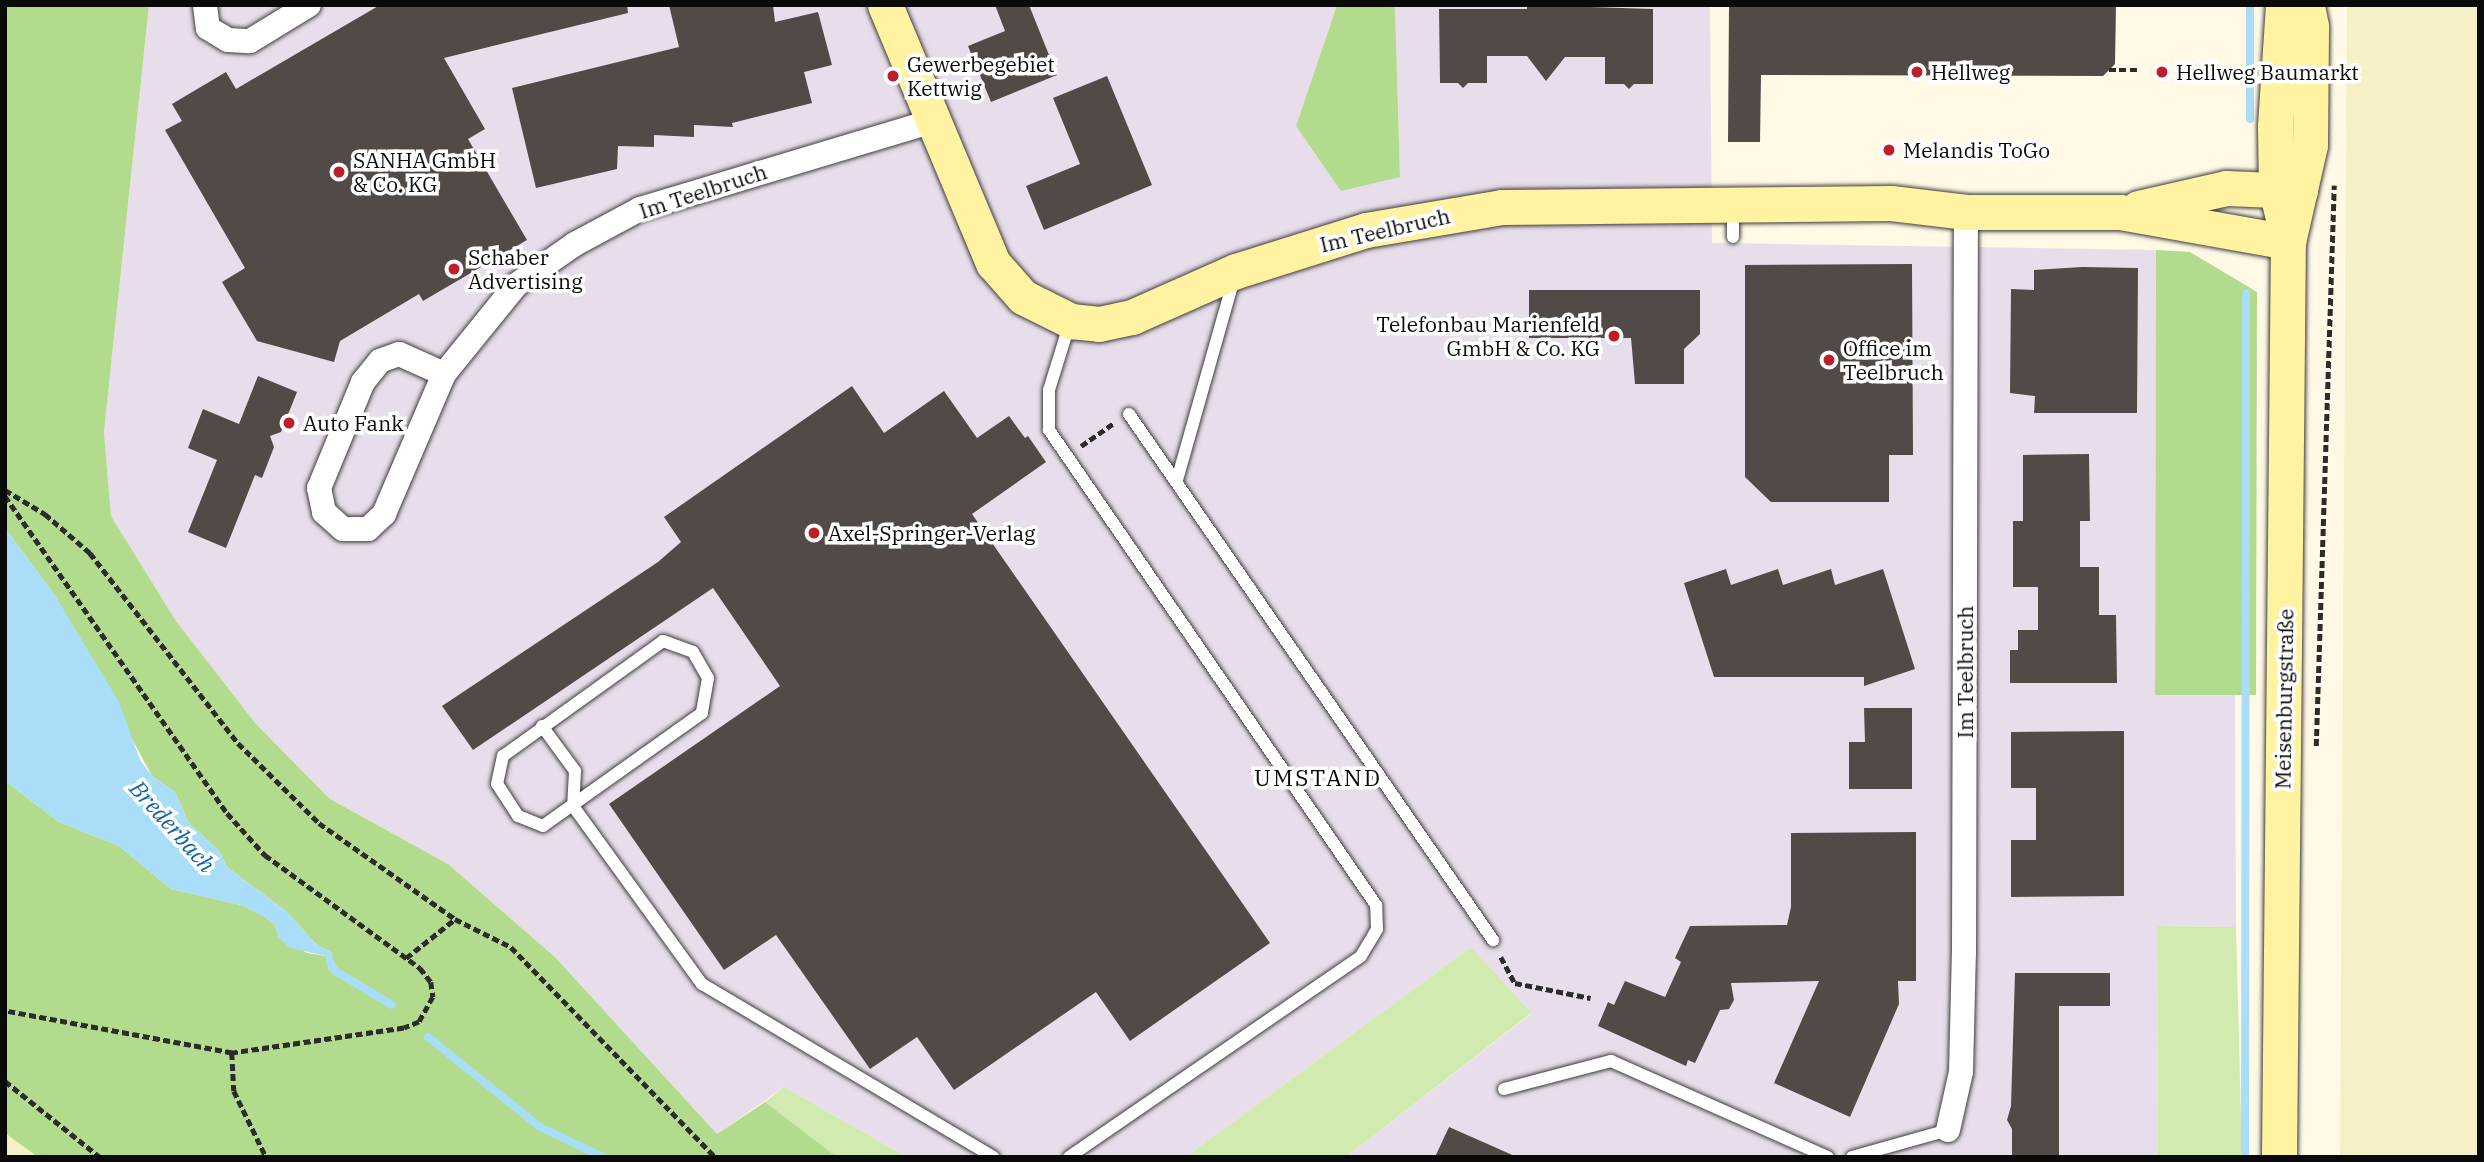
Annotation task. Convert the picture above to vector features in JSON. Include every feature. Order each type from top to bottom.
[{"type":"street","points":[[205,5],[208,28],[228,40],[250,41],[309,5]]},
{"type":"street","name":"Im Teelbruch","points":[[885,5],[993,263],[1023,297],[1071,321],[1099,324],[1132,317],[1236,271],[1366,230],[1502,207],[1733,220],[1891,202],[1966,212],[2120,212],[2288,242]]},
{"type":"street","name":"Meisenburgstraße","points":[[2279,1157],[2288,190],[2275,127],[2283,5]]},
{"type":"street","name":"Meisenburgstraße","points":[[2288,190],[2310,145],[2311,26],[2306,5]]},
{"type":"street","name":"Im Teelbruch","points":[[444,374],[399,354],[380,360],[363,382],[319,488],[324,512],[343,528],[368,529],[384,514],[444,374],[516,285],[575,244],[640,209],[934,121]]},
{"type":"street","name":"Im Teelbruch","points":[[2120,212],[2226,188],[2288,190]]},
{"type":"street","name":"Im Teelbruch","points":[[1948,1130],[1961,1072],[1964,953],[1966,212]]},
{"type":"lane","points":[[1177,480],[1236,271]]},
{"type":"lane","points":[[1069,1157],[1361,956],[1377,929],[1376,905],[1049,430],[1049,390],[1071,321]]},
{"type":"lane","points":[[1129,414],[1493,940]]},
{"type":"lane","points":[[663,641],[693,652],[708,678],[702,713],[573,806],[542,826],[518,816],[497,784],[503,756],[663,641]]},
{"type":"lane","points":[[542,726],[575,771],[573,806],[702,984],[993,1157]]},
{"type":"lane","points":[[1504,1089],[1611,1061],[1828,1157]]},
{"type":"lane","points":[[1852,1157],[1948,1130]]},
{"type":"path","points":[[2109,70],[2140,70]]},
{"type":"path","points":[[2316,761],[2335,179]]},
{"type":"path","points":[[1066,457],[1129,414]]},
{"type":"path","points":[[5,490],[45,514],[90,553],[238,743],[319,823],[455,919],[511,947],[715,1157]]},
{"type":"path","points":[[5,496],[227,813],[265,855],[406,958],[431,982],[433,997],[419,1022],[390,1031],[232,1053],[5,1010]]},
{"type":"path","points":[[406,958],[455,919]]},
{"type":"path","points":[[1493,940],[1515,984],[1591,998]]},
{"type":"path","points":[[232,1053],[234,1091],[266,1157]]},
{"type":"path","points":[[5,1081],[100,1157]]},
{"type":"shaded area","points":[[149,5],[1337,5],[1296,126],[1400,177],[1395,5],[1710,5],[1712,243],[2156,250],[2155,694],[2235,694],[2236,927],[2157,926],[2158,1157],[1346,1157],[1531,1014],[1471,947],[1186,1157],[907,1157],[784,1087],[717,1134],[555,957],[448,864],[330,799],[256,724],[176,621],[111,516],[104,432]]},
{"type":"shaded area","points":[[2347,5],[2479,5],[2479,1157],[2340,1157]]},
{"type":"shaded area","points":[[5,1133],[37,1156],[38,1157],[5,1157]]},
{"type":"green space","points":[[5,5],[149,5],[104,432],[111,516],[176,621],[256,724],[330,799],[448,864],[555,957],[717,1134],[765,1102],[837,1157],[38,1157],[5,1133],[5,781],[59,822],[119,846],[171,889],[241,905],[263,916],[275,925],[279,938],[307,953],[326,956],[329,971],[332,953],[316,944],[286,911],[227,867],[219,851],[188,822],[175,792],[152,776],[56,597],[5,528]]},
{"type":"green space","points":[[1337,5],[1395,5],[1400,177],[1341,191],[1296,126]]},
{"type":"green space","points":[[2156,250],[2190,252],[2257,292],[2256,695],[2155,695]]},
{"type":"green space","points":[[2157,926],[2236,927],[2242,1157],[2158,1157]]},
{"type":"green space","points":[[1471,947],[1531,1013],[1346,1157],[1186,1157]]},
{"type":"green space","points":[[784,1087],[907,1157],[837,1157],[765,1102]]},
{"type":"water","points":[[5,528],[56,597],[119,702],[140,760],[152,776],[175,792],[188,822],[219,851],[227,867],[286,911],[316,944],[332,953],[335,971],[329,971],[326,956],[290,948],[279,938],[275,925],[263,916],[241,905],[171,889],[119,846],[59,822],[5,781]]},
{"type":"building","name":"SANHA GmbH & Co. KG","points":[[380,5],[627,5],[628,13],[444,58],[485,129],[468,139],[527,240],[423,301],[419,294],[340,341],[334,362],[257,341],[222,282],[245,268],[165,130],[182,121],[172,104],[226,72],[236,89]]},
{"type":"building","points":[[669,5],[773,5],[775,22],[818,12],[832,65],[804,72],[812,103],[732,123],[733,127],[694,125],[694,137],[654,135],[654,147],[618,146],[617,169],[536,188],[512,88],[679,47]]},
{"type":"building","points":[[995,5],[1029,5],[1057,75],[991,102],[968,46],[1005,31]]},
{"type":"building","points":[[1527,5],[1653,9],[1653,84],[1634,84],[1629,89],[1624,84],[1605,84],[1605,57],[1565,57],[1546,81],[1527,56],[1487,56],[1487,83],[1468,83],[1463,88],[1458,83],[1440,83],[1439,9],[1527,9]]},
{"type":"building","name":"Hellweg","points":[[1729,5],[2116,5],[2115,64],[2103,76],[1761,75],[1760,142],[1728,142]]},
{"type":"building","points":[[1107,76],[1152,185],[1044,230],[1026,186],[1080,164],[1053,98]]},
{"type":"building","name":"Office im Teelbruch","points":[[1912,264],[1913,455],[1889,455],[1889,502],[1771,502],[1745,477],[1745,265]]},
{"type":"building","points":[[2138,268],[2137,413],[2034,413],[2035,396],[2010,393],[2011,289],[2034,290],[2034,270]]},
{"type":"building","name":"Telefonbau Marienfeld GmbH & Co. KG","points":[[1529,290],[1700,290],[1700,334],[1684,349],[1684,384],[1635,384],[1631,338],[1529,338]]},
{"type":"building","points":[[258,376],[297,392],[281,432],[270,436],[274,447],[262,478],[255,475],[226,548],[188,532],[217,460],[188,448],[203,409],[239,424]]},
{"type":"building","points":[[852,386],[884,433],[944,391],[977,438],[1009,416],[1025,438],[1028,436],[1046,462],[972,514],[1270,943],[1130,1041],[1096,992],[954,1090],[917,1037],[870,1069],[776,935],[724,970],[609,804],[780,686],[713,588],[473,750],[442,706],[658,562],[681,542],[664,517]]},
{"type":"building","points":[[2089,454],[2090,521],[2080,521],[2080,567],[2099,567],[2099,615],[2116,615],[2117,683],[2010,683],[2010,650],[2018,650],[2018,630],[2038,630],[2038,587],[2013,587],[2013,521],[2023,521],[2023,455]]},
{"type":"building","points":[[1726,569],[1731,585],[1778,569],[1783,585],[1831,569],[1835,585],[1883,569],[1915,669],[1864,686],[1864,677],[1714,677],[1684,583]]},
{"type":"building","points":[[1864,708],[1912,708],[1912,789],[1849,789],[1849,742],[1865,742]]},
{"type":"building","points":[[2124,731],[2124,896],[2011,897],[2011,840],[2036,840],[2036,788],[2011,788],[2011,732]]},
{"type":"building","points":[[1916,832],[1916,981],[1898,981],[1899,1004],[1850,1117],[1774,1083],[1819,981],[1731,983],[1734,1000],[1729,1009],[1720,1010],[1695,1063],[1688,1060],[1686,1066],[1598,1026],[1608,1002],[1614,1005],[1625,981],[1665,997],[1681,962],[1675,958],[1690,926],[1787,925],[1791,907],[1791,833]]},
{"type":"building","points":[[2015,973],[2110,973],[2110,1006],[2059,1006],[2059,1157],[2012,1157],[2012,1129],[2007,1120],[2011,1106]]},
{"type":"building","points":[[1449,1127],[1517,1157],[1435,1157]]},
{"type":"waterway","points":[[2250,5],[2250,119]]},
{"type":"waterway","points":[[2245,1157],[2246,293]]},
{"type":"waterway","name":"Brederbach","points":[[330,962],[335,971],[392,1005]]},
{"type":"waterway","name":"Brederbach","points":[[428,1037],[540,1127],[603,1157]]},
{"type":"place","name":"Hellweg","points":[[1917,72]]},
{"type":"place","name":"Hellweg Baumarkt","points":[[2162,72]]},
{"type":"place","name":"Gewerbegebiet Kettwig","points":[[893,76]]},
{"type":"place","name":"Melandis ToGo","points":[[1889,150]]},
{"type":"place","name":"SANHA GmbH & Co. KG","points":[[339,172]]},
{"type":"place","name":"Schaber Advertising","points":[[454,269]]},
{"type":"place","name":"Telefonbau Marienfeld GmbH & Co. KG","points":[[1614,336]]},
{"type":"place","name":"Office im Teelbruch","points":[[1829,360]]},
{"type":"place","name":"Auto Fank","points":[[289,423]]},
{"type":"place","name":"Axel-Springer-Verlag","points":[[814,533]]},
{"type":"district","name":"UMSTAND","points":[[1318,777]]}]
